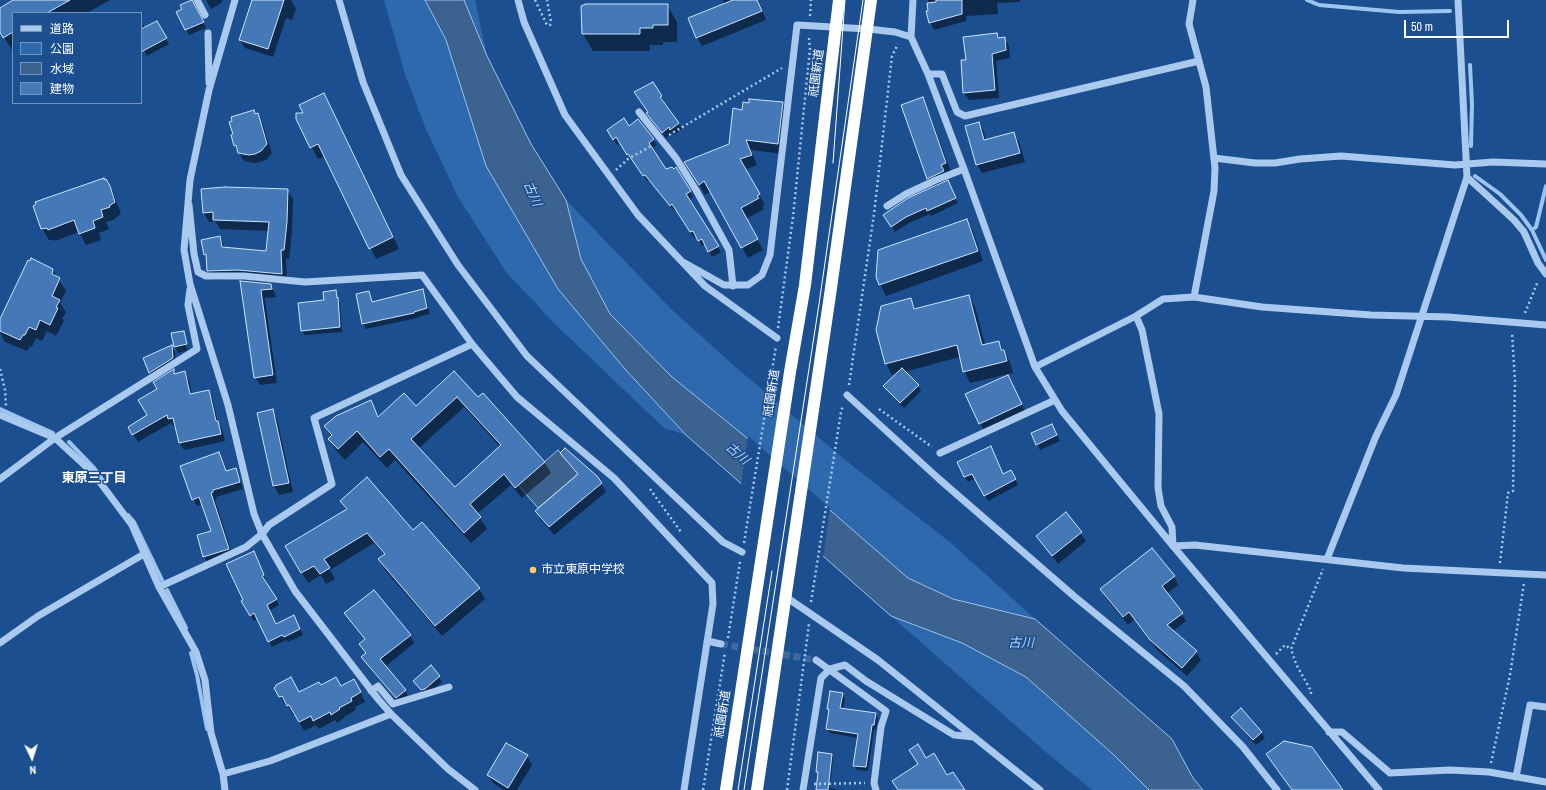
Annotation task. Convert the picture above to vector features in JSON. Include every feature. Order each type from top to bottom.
[{"type":"highway","name":"祇園新道","points":[[726,790],[790,372],[805,285],[839,0]]},
{"type":"highway","points":[[757,790],[871,0]]},
{"type":"street","points":[[197,0],[205,15]]},
{"type":"street","points":[[235,0],[209,90],[190,180],[189,206],[184,250],[190,284],[228,405],[254,514],[262,534],[295,591],[371,691],[391,714],[448,769],[475,790]]},
{"type":"street","points":[[339,0],[363,82],[401,174],[458,266],[527,356],[723,542],[742,552]]},
{"type":"street","points":[[518,0],[524,22],[566,115],[638,215],[705,286],[777,338]]},
{"type":"street","points":[[912,0],[911,37],[928,74],[964,169],[1035,367],[1062,411],[1173,546],[1379,790]]},
{"type":"street","points":[[1193,0],[1189,24],[1206,87],[1215,168],[1214,191],[1194,297]]},
{"type":"street","points":[[1327,559],[1376,436],[1396,395],[1467,177],[1458,0]]},
{"type":"street","points":[[683,262],[724,285],[748,285],[762,275],[770,255],[798,25],[868,29],[895,32],[911,37]]},
{"type":"street","points":[[208,33],[209,90]]},
{"type":"street","points":[[928,74],[942,74],[957,112],[965,116],[1199,61]]},
{"type":"street","points":[[638,112],[676,158],[696,190],[729,250],[733,286]]},
{"type":"street","points":[[1214,158],[1255,163],[1275,163],[1300,159],[1341,156],[1455,165],[1493,162],[1546,164]]},
{"type":"street","points":[[887,206],[906,194],[930,182],[964,169]]},
{"type":"street","points":[[1467,177],[1514,220],[1524,232],[1545,273]]},
{"type":"street","points":[[189,206],[194,254],[198,272],[206,276],[244,276],[305,282],[422,275],[472,344],[517,397],[614,478],[712,584],[713,604],[684,790]]},
{"type":"street","points":[[0,479],[55,438],[197,349],[188,305],[190,284]]},
{"type":"street","points":[[1035,367],[1136,316],[1163,298],[1194,297],[1262,308],[1371,315],[1422,316],[1546,325]]},
{"type":"street","points":[[1136,316],[1142,330],[1159,414],[1158,488],[1161,506],[1172,527],[1173,546]]},
{"type":"street","points":[[159,587],[246,547],[262,534],[269,525],[332,484],[314,418],[472,344]]},
{"type":"street","points":[[847,395],[939,479],[1075,596],[1184,686],[1243,747],[1277,790]]},
{"type":"street","points":[[940,453],[1056,400]]},
{"type":"street","points":[[0,415],[55,438],[97,479],[132,525],[159,587],[196,652],[205,680],[211,733],[223,774],[225,790]]},
{"type":"street","points":[[1173,546],[1195,545],[1403,568],[1546,575]]},
{"type":"street","points":[[0,643],[38,616],[144,554]]},
{"type":"street","points":[[786,596],[878,660],[1040,790]]},
{"type":"street","points":[[707,641],[724,644]]},
{"type":"street","points":[[816,660],[886,711],[881,727],[875,786]]},
{"type":"street","points":[[803,787],[821,678],[830,669],[845,665],[866,681],[954,734],[976,738]]},
{"type":"street","points":[[371,691],[378,686],[393,704],[450,687]]},
{"type":"street","points":[[1516,777],[1530,705],[1546,707]]},
{"type":"street","points":[[223,774],[270,761],[391,714]]},
{"type":"street","points":[[1329,732],[1342,732],[1390,773],[1450,770],[1489,772],[1546,782]]},
{"type":"path","points":[[535,0],[547,26],[550,25],[551,22],[547,0]]},
{"type":"path","points":[[810,18],[811,0]]},
{"type":"path","points":[[777,338],[793,217],[810,49],[809,38]]},
{"type":"path","points":[[847,395],[874,214],[892,56],[898,44]]},
{"type":"path","points":[[617,169],[628,159],[774,71],[793,62]]},
{"type":"path","points":[[1521,323],[1540,276],[1545,273]]},
{"type":"path","points":[[1499,573],[1508,493],[1513,491],[1515,381],[1511,322]]},
{"type":"path","points":[[745,537],[774,360]]},
{"type":"path","points":[[0,369],[5,390],[6,409]]},
{"type":"path","points":[[873,404],[940,453]]},
{"type":"path","points":[[812,589],[841,412]]},
{"type":"path","points":[[648,486],[684,538]]},
{"type":"path","points":[[724,644],[742,552]]},
{"type":"path","points":[[1291,649],[1327,559]]},
{"type":"path","points":[[1489,772],[1510,675],[1525,574]]},
{"type":"path","points":[[786,790],[809,630],[810,612]]},
{"type":"path","points":[[1275,655],[1285,645],[1291,649],[1296,664],[1311,691],[1310,709]]},
{"type":"path","points":[[703,790],[725,652]]},
{"type":"path","points":[[803,787],[875,786]]},
{"type":"green space","points":[[384,0],[425,0],[446,40],[486,166],[558,289],[624,368],[686,435],[664,428],[556,325],[506,272],[458,197],[425,127],[405,74]]},
{"type":"green space","points":[[464,0],[475,0],[487,56]]},
{"type":"green space","points":[[566,200],[671,309],[739,370],[844,459],[951,543],[1035,619],[953,599],[908,578],[747,438],[672,377],[610,314],[581,259]]},
{"type":"green space","points":[[891,616],[962,643],[1026,677],[1114,755],[1149,790],[1092,790],[1047,753]]},
{"type":"water","name":"古川","points":[[425,0],[464,0],[487,56],[531,144],[566,200],[581,259],[610,314],[672,377],[747,438],[908,578],[953,599],[1035,619],[1172,739],[1193,778],[1203,790],[1149,790],[1114,755],[1026,677],[962,643],[891,616],[686,435],[624,368],[558,289],[486,166],[446,40]]},
{"type":"water","points":[[558,450],[578,474],[538,508],[518,485]]},
{"type":"pier","points":[[748,436],[830,508],[823,558],[741,486]]},
{"type":"building","points":[[13,0],[70,0],[49,12],[12,12],[12,33],[3,38],[0,32],[0,8]]},
{"type":"building","points":[[192,0],[204,22],[185,30],[176,12],[182,9],[180,5]]},
{"type":"building","points":[[252,0],[284,0],[268,49],[239,40]]},
{"type":"building","points":[[733,0],[757,0],[762,11],[696,38],[688,18]]},
{"type":"building","points":[[936,0],[962,0],[962,14],[929,23],[926,11],[928,11],[927,3],[936,2]]},
{"type":"building","points":[[586,4],[668,4],[668,25],[653,25],[653,28],[640,28],[640,34],[582,34],[581,6]]},
{"type":"building","points":[[157,21],[167,38],[142,51],[142,28]]},
{"type":"building","points":[[997,33],[998,38],[1005,37],[1006,50],[992,54],[995,90],[963,93],[961,60],[966,60],[963,37]]},
{"type":"building","points":[[653,82],[662,96],[660,97],[679,123],[670,130],[669,127],[662,133],[646,113],[648,112],[634,92]]},
{"type":"building","points":[[324,93],[393,237],[369,249],[318,144],[310,148],[296,119],[296,113],[303,113],[299,105]]},
{"type":"building","points":[[923,97],[946,163],[941,165],[944,171],[927,179],[901,105]]},
{"type":"building","points":[[749,99],[783,102],[778,144],[746,140],[752,155],[740,159],[760,194],[757,196],[759,198],[741,208],[758,239],[741,248],[704,181],[699,185],[684,162],[729,144],[733,108],[742,110],[743,102],[749,103]]},
{"type":"building","points":[[254,110],[255,114],[258,113],[267,144],[261,151],[255,154],[249,155],[238,153],[236,145],[234,146],[231,135],[233,134],[229,122],[232,121],[231,117]]},
{"type":"building","points":[[624,118],[629,126],[638,119],[654,139],[649,143],[666,169],[672,167],[674,169],[676,167],[691,191],[686,194],[719,246],[708,252],[702,239],[698,241],[693,231],[690,232],[672,204],[670,206],[645,175],[643,176],[628,154],[627,155],[616,137],[613,140],[607,130]]},
{"type":"building","points":[[979,122],[984,140],[1014,132],[1020,153],[976,165],[965,126]]},
{"type":"building","points":[[104,178],[110,186],[115,202],[109,206],[110,207],[101,210],[103,217],[93,221],[95,228],[79,234],[74,220],[48,230],[47,228],[41,229],[33,206],[36,204],[35,202]]},
{"type":"building","points":[[948,180],[956,198],[927,211],[926,208],[906,217],[891,227],[883,215],[908,198]]},
{"type":"building","points":[[225,187],[288,189],[284,250],[281,250],[282,274],[238,270],[207,271],[206,254],[204,255],[201,240],[220,236],[222,247],[266,251],[269,222],[213,220],[213,212],[203,213],[201,189]]},
{"type":"building","points":[[967,219],[978,251],[879,285],[876,277],[878,250]]},
{"type":"building","points":[[31,258],[53,269],[52,274],[60,278],[52,296],[60,300],[50,325],[40,320],[36,330],[29,327],[25,335],[23,335],[20,340],[0,331],[0,319],[28,260],[30,261]]},
{"type":"building","points":[[240,281],[271,284],[272,289],[261,291],[273,375],[254,378]]},
{"type":"building","points":[[423,289],[427,308],[414,313],[362,324],[356,294],[369,291],[372,302]]},
{"type":"building","points":[[336,290],[337,298],[338,297],[340,327],[301,331],[298,303],[324,300],[323,292]]},
{"type":"building","points":[[969,295],[982,345],[999,341],[1001,350],[1004,350],[1007,361],[963,372],[957,345],[885,364],[876,330],[881,306],[911,298],[914,309]]},
{"type":"building","points":[[184,331],[187,344],[174,347],[171,333]]},
{"type":"building","points":[[172,345],[173,358],[149,373],[143,358]]},
{"type":"building","points":[[902,368],[919,385],[900,403],[883,386]]},
{"type":"building","points":[[174,369],[174,374],[185,371],[190,394],[209,390],[216,421],[218,421],[221,434],[179,443],[173,418],[168,419],[167,415],[132,435],[128,427],[147,415],[138,400],[157,389],[153,382]]},
{"type":"building","points":[[454,371],[478,397],[483,393],[545,462],[515,488],[504,474],[470,504],[481,517],[464,533],[389,449],[380,457],[357,431],[338,449],[328,439],[332,435],[324,426],[336,416],[371,400],[378,417],[404,393],[416,406]],"holes":[[[457,397],[501,445],[455,487],[411,439]]]},
{"type":"building","points":[[1008,375],[1022,404],[979,424],[965,394]]},
{"type":"building","points":[[273,409],[289,483],[273,486],[257,413]]},
{"type":"building","points":[[1052,424],[1057,435],[1036,445],[1031,433]]},
{"type":"building","points":[[991,446],[1003,474],[1011,470],[1016,479],[984,496],[972,474],[964,477],[957,462]]},
{"type":"building","points":[[565,448],[597,476],[602,483],[549,527],[535,511],[578,474],[560,453]]},
{"type":"building","points":[[219,452],[226,471],[236,468],[240,482],[213,490],[211,493],[229,549],[203,557],[197,535],[211,531],[199,497],[192,500],[180,466]]},
{"type":"building","points":[[367,477],[413,530],[422,522],[480,588],[435,626],[378,559],[385,554],[367,533],[324,559],[330,568],[320,574],[314,566],[301,573],[285,546],[347,509],[340,501]]},
{"type":"building","points":[[1066,512],[1082,532],[1052,556],[1036,536]]},
{"type":"building","points":[[1152,548],[1175,576],[1162,586],[1183,613],[1167,625],[1197,651],[1182,668],[1150,640],[1129,612],[1123,617],[1100,589]]},
{"type":"building","points":[[254,551],[264,575],[262,576],[277,599],[267,605],[276,624],[294,615],[300,629],[284,637],[282,635],[268,642],[254,613],[250,616],[241,601],[243,600],[226,564]]},
{"type":"building","points":[[374,590],[411,635],[380,659],[406,690],[396,698],[361,657],[366,653],[359,644],[365,639],[344,613]]},
{"type":"building","points":[[431,665],[440,676],[425,689],[421,690],[413,681]]},
{"type":"building","points":[[291,677],[299,692],[319,682],[321,685],[336,677],[341,686],[354,679],[361,692],[351,698],[352,701],[339,708],[340,709],[331,715],[330,712],[313,721],[311,716],[299,722],[289,705],[287,706],[282,696],[279,697],[274,688],[276,685]]},
{"type":"building","points":[[830,691],[843,693],[840,708],[876,713],[874,725],[872,725],[866,767],[853,766],[858,734],[826,729]]},
{"type":"building","points":[[1241,708],[1262,732],[1253,740],[1231,717]]},
{"type":"building","points":[[1284,741],[1312,747],[1343,790],[1292,790],[1266,754]]},
{"type":"building","points":[[506,743],[528,755],[508,788],[487,775]]},
{"type":"building","points":[[918,744],[926,758],[934,753],[947,775],[953,772],[965,790],[898,790],[892,781],[918,764],[909,750]]},
{"type":"building","points":[[818,752],[832,754],[828,790],[816,790]]},
{"type":"waterway","points":[[1307,0],[1319,5],[1399,12],[1450,11]]},
{"type":"waterway","points":[[1470,65],[1472,104],[1471,146]]},
{"type":"waterway","points":[[1475,176],[1500,194],[1521,215],[1532,230],[1546,260]]},
{"type":"waterway","points":[[1532,230],[1536,227],[1546,186]]},
{"type":"waterway","points":[[0,409],[53,433]]},
{"type":"waterway","points":[[69,442],[94,468],[104,482]]},
{"type":"waterway","points":[[128,515],[134,522],[162,580]]},
{"type":"waterway","points":[[167,590],[186,628]]},
{"type":"waterway","points":[[191,653],[197,675],[207,729]]},
{"type":"tunnel","points":[[721,644],[816,660]]},
{"type":"tram line","points":[[833,163],[845,0]]},
{"type":"tram line","points":[[744,790],[819,304],[863,0]]},
{"type":"tram line","points":[[738,790],[772,571]]},
{"type":"place","name":"市立東原中学校","points":[[533,570]]},
{"type":"district","name":"東原三丁目","points":[[94,479]]}]
